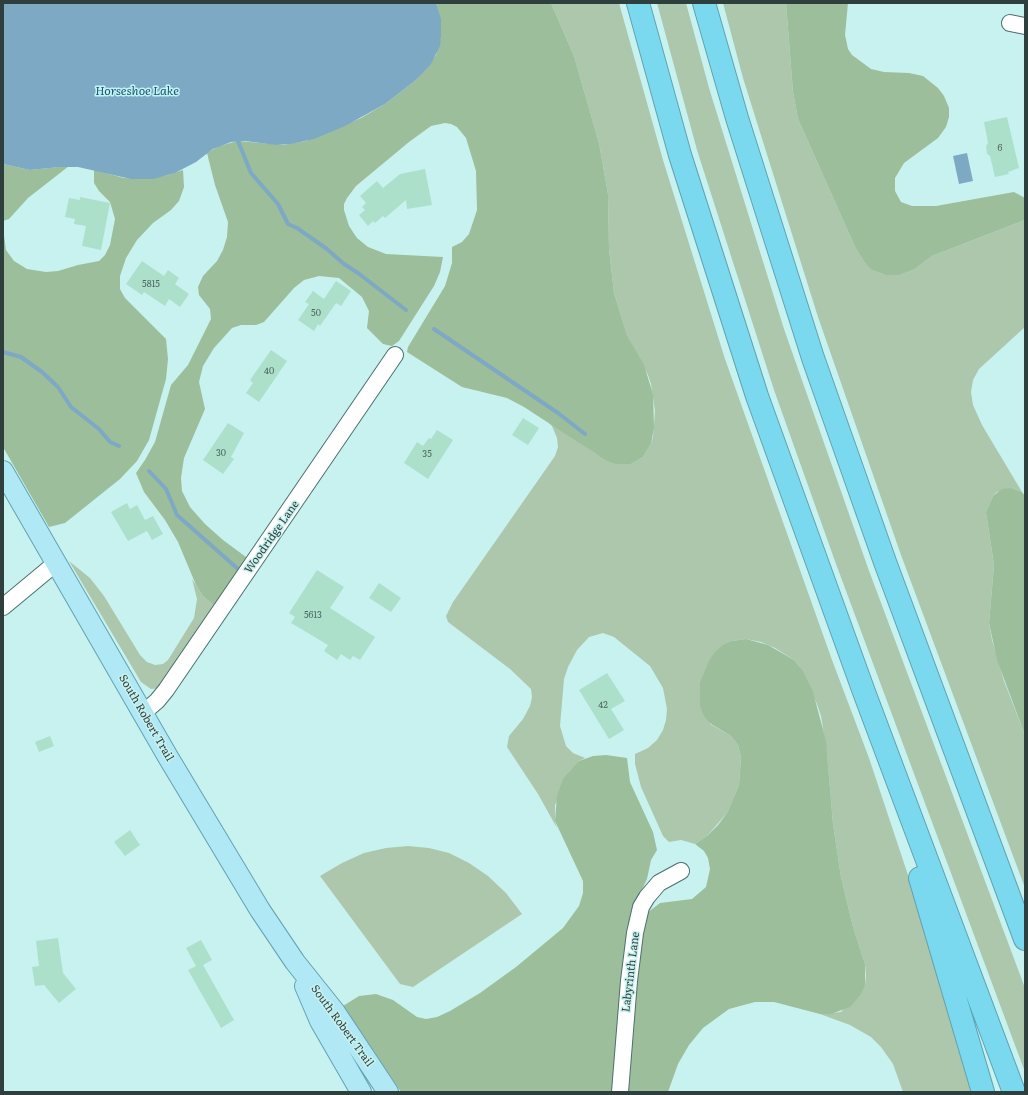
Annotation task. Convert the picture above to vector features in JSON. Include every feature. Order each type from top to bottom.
[{"type":"highway","points":[[638,3],[683,163],[757,396],[819,570],[1014,1092]]},
{"type":"highway","points":[[704,3],[737,118],[813,358],[885,562],[1025,939]]},
{"type":"highway","points":[[886,751],[933,927],[983,1092]]},
{"type":"main road","name":"South Robert Trail","points":[[3,471],[215,836],[294,962],[335,1012],[388,1092]]},
{"type":"main road","name":"South Robert Trail","points":[[294,962],[320,1021],[361,1092]]},
{"type":"street","name":"Woodridge Lane","points":[[143,713],[157,701],[166,690],[395,355]]},
{"type":"street","points":[[3,608],[56,563]]},
{"type":"street","name":"Labyrinth Lane","points":[[620,1092],[629,982],[635,933],[641,907],[654,888],[669,876],[681,871]]},
{"type":"green space","points":[[436,3],[551,3],[574,56],[599,143],[608,194],[609,249],[614,293],[627,335],[644,365],[653,394],[654,428],[651,444],[643,457],[631,464],[616,464],[607,461],[524,407],[507,398],[462,387],[407,352],[408,347],[445,286],[452,263],[452,247],[462,242],[469,234],[477,210],[476,171],[466,138],[457,127],[451,124],[445,123],[431,126],[409,142],[356,186],[344,204],[344,210],[349,226],[357,238],[368,247],[386,254],[443,257],[440,272],[434,286],[399,341],[392,346],[383,344],[367,328],[369,311],[362,297],[339,278],[319,276],[304,280],[294,288],[264,322],[256,325],[241,325],[232,328],[214,348],[203,366],[199,382],[205,409],[184,458],[181,478],[182,491],[190,507],[205,524],[223,540],[250,560],[217,608],[203,596],[196,585],[178,542],[165,520],[144,492],[136,473],[155,442],[171,385],[188,365],[211,319],[210,309],[199,295],[198,287],[203,276],[217,261],[223,250],[227,237],[228,222],[215,185],[207,153],[219,146],[238,141],[283,145],[306,141],[361,118],[385,104],[416,80],[436,55],[441,37],[440,19]]},
{"type":"green space","points":[[551,3],[619,3],[663,160],[725,359],[832,660],[869,758],[926,929],[974,1092],[903,1092],[893,1064],[881,1047],[871,1037],[850,1025],[820,1014],[841,1012],[865,985],[866,975],[865,964],[853,927],[841,877],[833,824],[827,754],[821,716],[799,666],[794,660],[775,648],[761,642],[746,639],[732,641],[710,724],[731,736],[738,745],[741,757],[739,785],[727,813],[707,836],[695,844],[681,840],[669,842],[663,836],[641,787],[635,764],[635,754],[648,748],[657,740],[663,730],[666,720],[667,709],[663,688],[650,666],[614,637],[603,633],[589,637],[577,650],[568,667],[564,679],[560,726],[566,746],[573,753],[585,758],[579,761],[555,805],[555,821],[557,828],[538,794],[507,747],[509,736],[523,719],[530,706],[532,697],[531,689],[510,669],[448,622],[446,616],[453,602],[555,456],[558,447],[557,438],[552,426],[546,420],[598,455],[631,464],[643,457],[651,444],[653,437],[655,411],[651,384],[648,375],[627,335],[614,293],[609,249],[608,194],[599,143],[574,56]]},
{"type":"green space","points":[[657,3],[686,3],[709,88],[784,329],[868,568],[1025,988],[1025,1072],[836,564],[774,390],[697,150]]},
{"type":"green space","points":[[723,3],[786,3],[793,92],[798,119],[856,249],[865,263],[885,275],[900,275],[915,269],[932,256],[1025,220],[1025,327],[979,369],[973,380],[971,392],[973,405],[982,425],[1022,492],[1012,488],[997,492],[993,496],[986,512],[994,565],[989,623],[992,640],[1004,681],[1025,735],[1025,888],[901,555],[818,317],[743,78]]},
{"type":"green space","points":[[786,3],[848,3],[845,35],[848,49],[852,55],[871,69],[884,72],[909,73],[923,76],[938,88],[944,96],[949,108],[949,117],[946,127],[938,138],[904,163],[895,178],[895,191],[901,202],[912,206],[936,206],[1014,192],[1025,198],[1025,220],[932,256],[915,269],[900,275],[885,275],[871,269],[856,249],[798,119],[793,92]]},
{"type":"green space","points":[[3,164],[30,170],[69,166],[28,198],[9,219],[3,221]]},
{"type":"green space","points":[[94,170],[124,178],[145,179],[168,175],[183,170],[184,187],[179,201],[171,210],[153,223],[137,240],[126,258],[120,276],[120,289],[125,298],[166,339],[168,359],[166,379],[149,440],[137,461],[120,479],[65,523],[49,527],[3,447],[3,228],[6,250],[14,261],[27,269],[46,272],[58,271],[99,261],[105,255],[110,245],[115,219],[110,202],[99,191],[94,183]]},
{"type":"green space","points":[[1012,488],[1022,492],[1025,496],[1025,735],[997,660],[989,623],[994,565],[986,512],[993,496],[1002,489]]},
{"type":"green space","points":[[69,561],[90,578],[104,596],[140,655],[147,662],[155,665],[163,664],[168,660],[194,618],[197,599],[192,579],[203,596],[217,608],[161,688],[151,689],[141,682]]},
{"type":"green space","points":[[746,639],[768,645],[794,660],[803,671],[813,692],[826,741],[833,824],[841,877],[853,927],[865,964],[865,985],[861,994],[850,1007],[831,1014],[820,1014],[774,1002],[755,1002],[729,1009],[703,1028],[689,1045],[678,1064],[668,1092],[627,1092],[641,942],[647,913],[660,903],[692,899],[706,887],[710,869],[708,858],[704,851],[695,844],[707,836],[727,813],[739,785],[741,757],[738,745],[731,736],[711,724],[704,716],[700,706],[700,683],[709,661],[715,652],[723,645],[732,641]]},
{"type":"green space","points":[[606,755],[627,758],[630,782],[653,832],[657,850],[651,860],[647,879],[635,905],[613,1092],[401,1092],[343,1006],[359,996],[376,994],[393,1000],[417,1017],[426,1019],[437,1017],[480,993],[516,967],[563,928],[579,906],[583,893],[583,881],[555,821],[557,796],[563,779],[579,761],[593,756]]},
{"type":"green space","points":[[408,846],[429,848],[449,853],[469,863],[488,876],[506,893],[522,914],[413,987],[400,984],[320,876],[342,863],[364,853],[386,848]]},
{"type":"water","name":"Horseshoe Lake","points":[[3,3],[436,3],[441,19],[441,37],[440,46],[431,64],[416,80],[385,104],[345,126],[314,139],[291,144],[276,145],[245,141],[231,142],[213,149],[196,162],[175,173],[153,179],[131,179],[78,167],[30,170],[3,164]]},
{"type":"water","points":[[967,153],[973,181],[959,184],[953,156]]},
{"type":"building","points":[[1007,117],[1019,168],[1008,172],[1009,174],[995,177],[990,156],[987,154],[986,146],[988,143],[984,122]]},
{"type":"building","points":[[425,169],[432,205],[407,209],[406,200],[385,218],[383,216],[375,223],[373,221],[368,226],[359,215],[365,210],[362,207],[366,203],[360,196],[377,181],[383,188],[400,174]]},
{"type":"building","points":[[80,197],[110,203],[101,250],[82,246],[86,226],[74,224],[75,219],[65,217],[69,198],[80,200]]},
{"type":"building","points":[[142,261],[164,276],[168,270],[179,278],[175,284],[189,294],[180,307],[169,299],[165,306],[144,292],[142,295],[126,284]]},
{"type":"building","points":[[336,281],[351,291],[341,306],[336,303],[320,326],[318,324],[314,331],[298,320],[309,304],[305,302],[313,291],[324,299]]},
{"type":"building","points":[[271,350],[287,361],[259,402],[246,393],[253,383],[250,380]]},
{"type":"building","points":[[523,418],[539,428],[528,445],[512,435]]},
{"type":"building","points":[[228,423],[244,433],[231,457],[234,459],[223,474],[203,460]]},
{"type":"building","points":[[437,430],[453,440],[428,479],[404,463],[417,442],[423,446],[429,438],[431,439]]},
{"type":"building","points":[[127,503],[130,509],[137,505],[145,520],[153,516],[163,534],[152,540],[147,531],[128,541],[111,512]]},
{"type":"building","points":[[317,570],[344,587],[330,608],[375,637],[360,660],[353,656],[350,660],[341,654],[337,660],[324,651],[328,645],[291,623],[295,617],[289,613]]},
{"type":"building","points":[[379,583],[401,598],[391,612],[369,598]]},
{"type":"building","points":[[607,673],[625,701],[611,709],[624,730],[609,739],[579,690]]},
{"type":"building","points":[[50,736],[54,746],[39,752],[35,742]]},
{"type":"building","points":[[130,830],[140,845],[125,856],[114,842]]},
{"type":"building","points":[[58,938],[63,973],[76,989],[59,1003],[44,985],[35,986],[32,967],[39,966],[36,941]]},
{"type":"building","points":[[201,940],[212,960],[203,965],[234,1020],[221,1028],[188,970],[196,966],[186,948]]},
{"type":"waterway","points":[[238,141],[251,173],[278,204],[288,224],[297,228],[327,249],[344,264],[406,310]]},
{"type":"waterway","points":[[434,329],[558,413],[585,434]]},
{"type":"waterway","points":[[3,352],[21,357],[42,372],[58,387],[71,407],[99,429],[110,442],[119,446]]},
{"type":"waterway","points":[[149,471],[166,489],[177,515],[238,569]]}]
